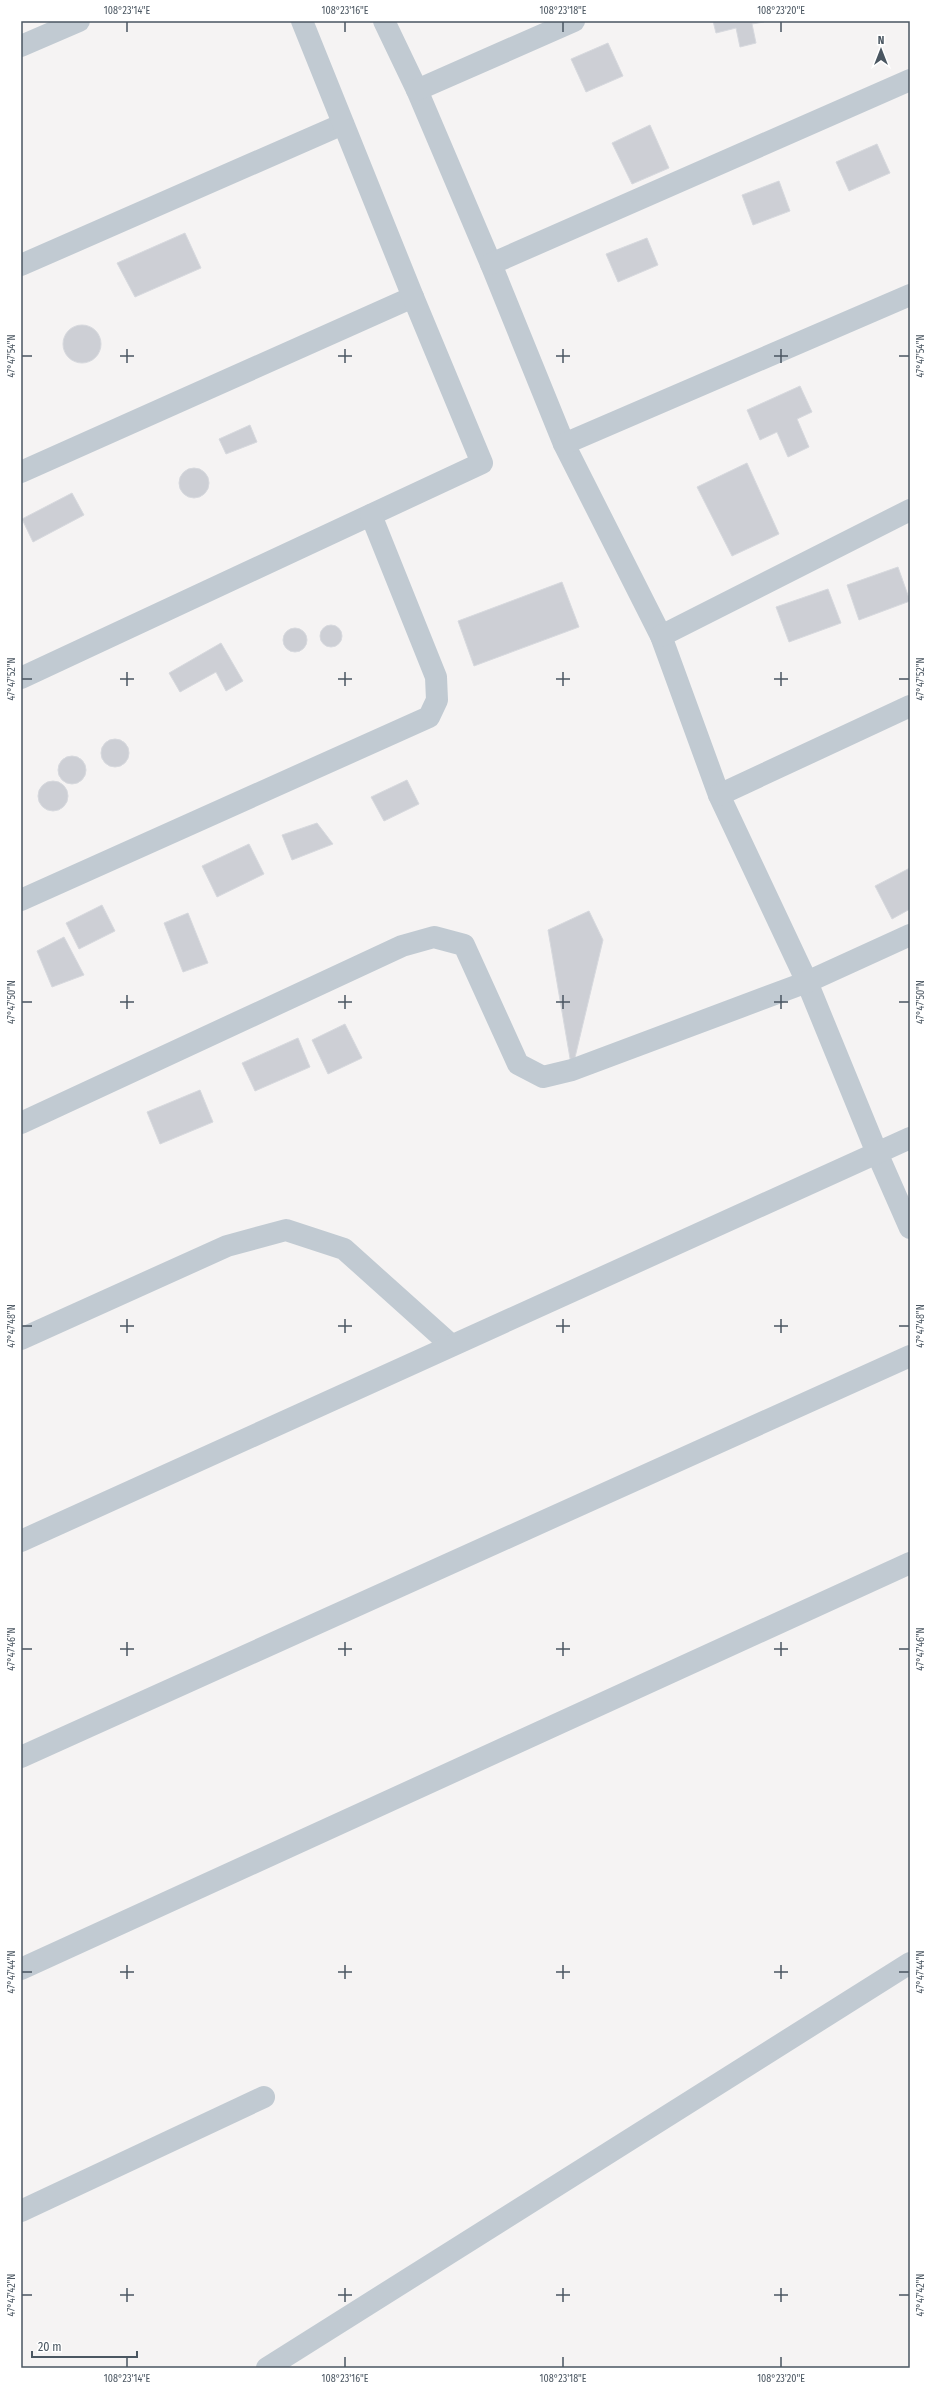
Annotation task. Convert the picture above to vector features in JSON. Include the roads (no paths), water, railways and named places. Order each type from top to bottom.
[{"type":"street","points":[[21,46],[79,21]]},
{"type":"street","points":[[21,678],[482,463],[413,297],[302,21]]},
{"type":"street","points":[[384,21],[417,90],[491,264],[564,444],[661,636],[719,795],[807,982],[877,1153],[910,1228]]},
{"type":"street","points":[[417,90],[574,21]]},
{"type":"street","points":[[491,264],[910,80]]},
{"type":"street","points":[[21,265],[343,124]]},
{"type":"street","points":[[564,444],[910,295]]},
{"type":"street","points":[[21,472],[413,297]]},
{"type":"street","points":[[661,636],[910,510]]},
{"type":"street","points":[[21,900],[429,717],[437,700],[436,677],[371,515]]},
{"type":"street","points":[[719,795],[910,706]]},
{"type":"street","points":[[21,1123],[402,946],[434,937],[464,945],[518,1064],[543,1078],[572,1070],[807,982],[910,935]]},
{"type":"street","points":[[21,1541],[910,1138]]},
{"type":"street","points":[[21,1339],[227,1246],[286,1230],[344,1249],[451,1345]]},
{"type":"street","points":[[21,1757],[910,1356]]},
{"type":"street","points":[[21,1969],[910,1563]]},
{"type":"street","points":[[267,2368],[910,1963]]},
{"type":"street","points":[[21,2211],[264,2097]]}]
